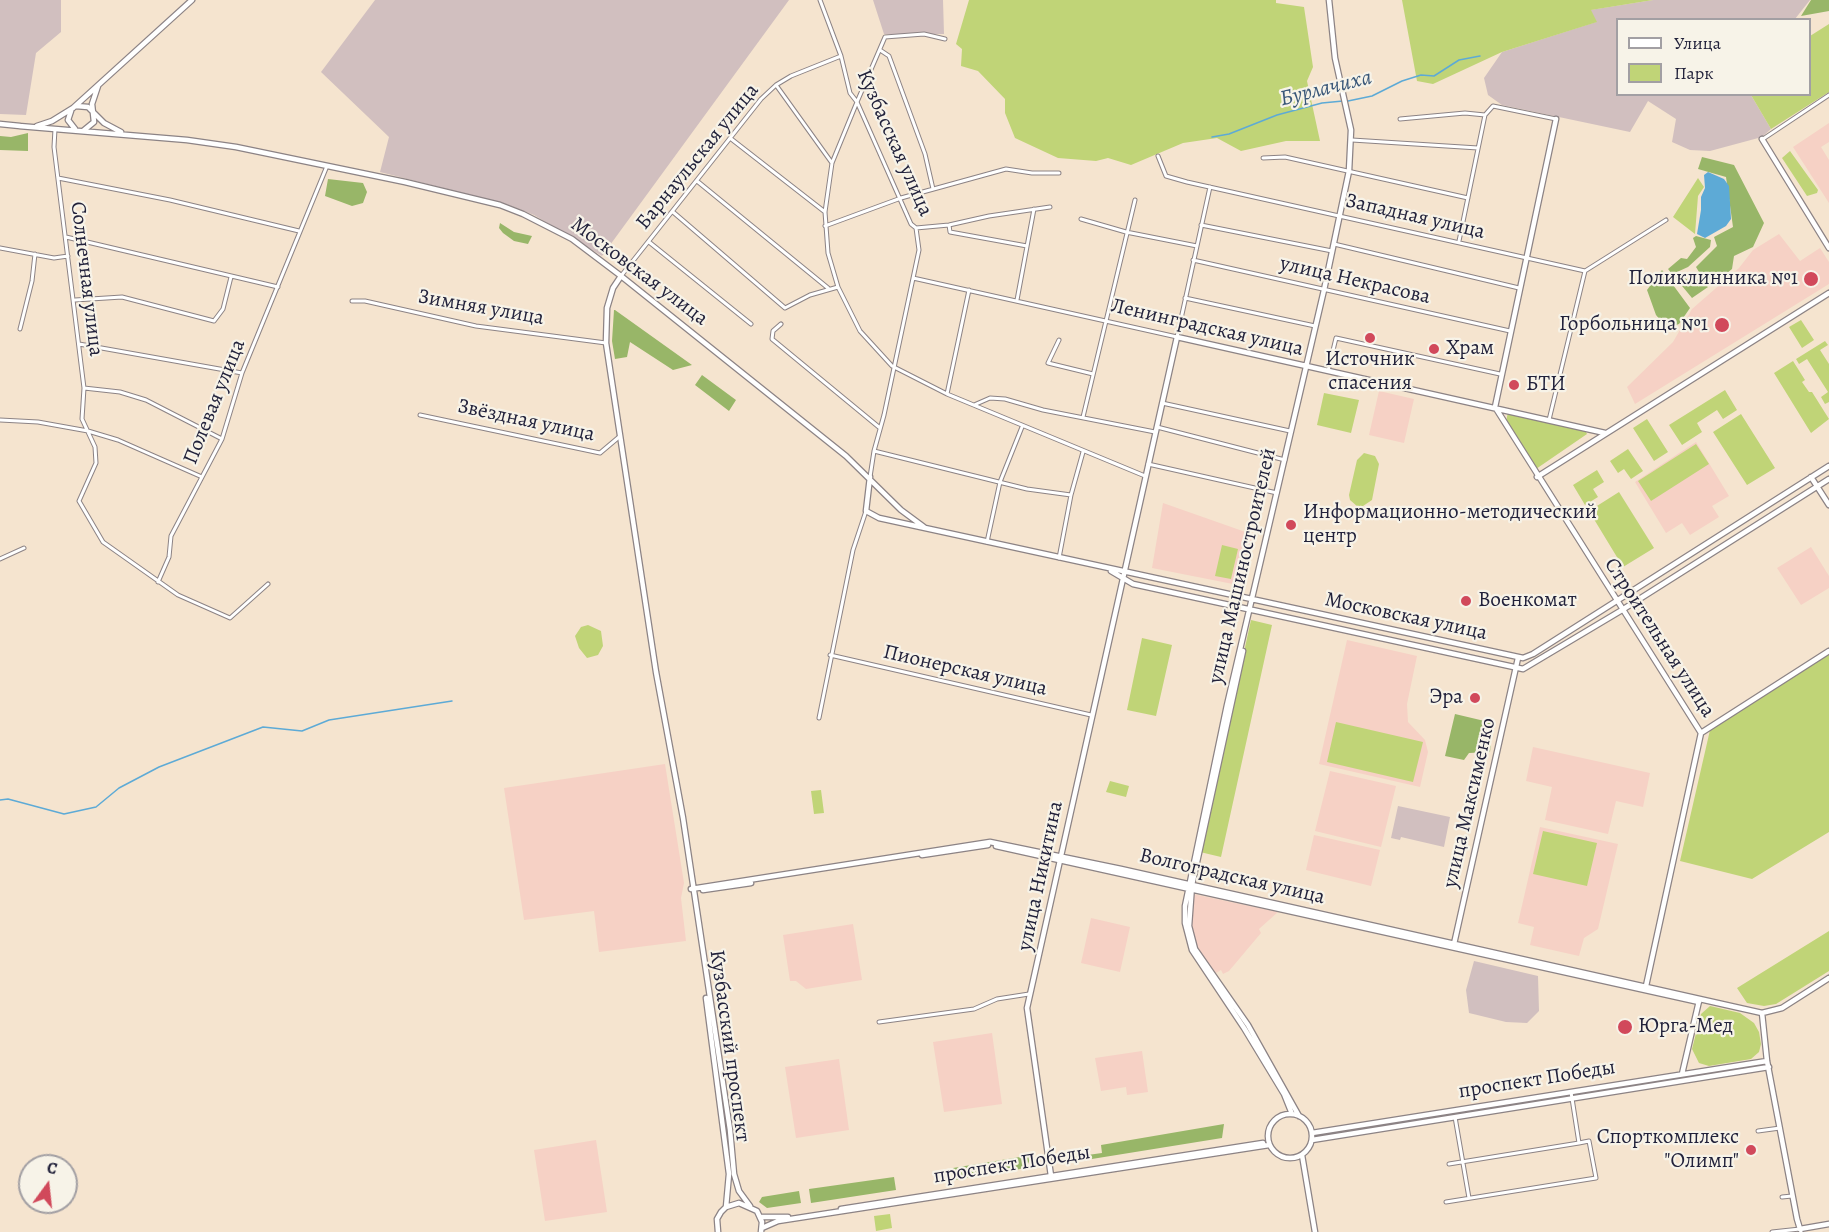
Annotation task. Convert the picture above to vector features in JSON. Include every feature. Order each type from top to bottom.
[{"type":"main road","points":[[0,124],[19,126],[47,124],[73,108],[192,0]]},
{"type":"main road","name":"улица Машиностроителей","points":[[1292,1114],[1284,1094],[1244,1028],[1192,950],[1185,923],[1190,887],[1349,171],[1352,140],[1332,35],[1329,0]]},
{"type":"main road","points":[[73,108],[69,114],[69,123],[80,131],[92,125],[93,98],[101,81]]},
{"type":"main road","name":"Московская улица","points":[[73,108],[85,106],[114,130],[135,135]]},
{"type":"main road","points":[[1495,407],[1500,374],[1556,119]]},
{"type":"main road","name":"Московская улица","points":[[19,126],[220,144],[327,166],[514,211],[572,239],[621,276],[870,477],[901,510],[930,530]]},
{"type":"main road","points":[[1762,139],[1829,248]]},
{"type":"main road","points":[[621,276],[613,288],[607,308],[606,343],[692,890],[735,1182],[750,1206],[761,1217],[762,1230],[778,1221],[1269,1143]]},
{"type":"main road","points":[[1537,477],[1829,293]]},
{"type":"main road","points":[[1125,571],[1177,337]]},
{"type":"main road","name":"Ленинградская улица","points":[[1177,337],[1605,433]]},
{"type":"main road","name":"Строительная улица","points":[[1495,407],[1537,477],[1701,733],[1646,986]]},
{"type":"main road","points":[[1518,658],[1533,654],[1829,466]]},
{"type":"main road","points":[[866,511],[870,477]]},
{"type":"main road","points":[[1811,477],[1829,505]]},
{"type":"main road","points":[[1517,669],[1528,668],[1829,478]]},
{"type":"main road","points":[[867,490],[874,486],[880,487]]},
{"type":"main road","points":[[897,523],[903,516],[901,510]]},
{"type":"main road","name":"Московская улица","points":[[866,511],[879,518],[897,523],[1518,658]]},
{"type":"main road","name":"Московская улица","points":[[1111,571],[1122,581],[1158,590],[1517,669]]},
{"type":"main road","name":"улица Никитина","points":[[1052,1176],[1027,1008],[1125,571]]},
{"type":"main road","points":[[1451,655],[1454,644]]},
{"type":"main road","points":[[1701,733],[1829,651]]},
{"type":"main road","name":"улица Максименко","points":[[1452,943],[1518,658]]},
{"type":"main road","name":"Волгоградская улица","points":[[692,890],[990,842],[1762,1013]]},
{"type":"main road","points":[[1313,1232],[1300,1156],[1312,1140],[1310,1126],[1299,1116],[1248,1025],[1195,949],[1189,926],[1190,887],[1700,1000],[1682,1074],[1684,1080]]},
{"type":"main road","name":"Кузбасский проспект","points":[[692,890],[729,1174],[726,1207],[717,1219],[718,1232]]},
{"type":"main road","points":[[1829,978],[1782,1008],[1762,1013],[1768,1064],[1792,1196],[1801,1230],[1829,1224]]},
{"type":"main road","points":[[1312,1140],[1684,1080],[1768,1064]]},
{"type":"main road","name":"проспект Победы","points":[[1312,1133],[1682,1074],[1768,1064]]},
{"type":"main road","points":[[1299,1116],[1292,1114],[1278,1117],[1269,1128],[1269,1143],[1280,1156],[1300,1156]]},
{"type":"main road","name":"проспект Победы","points":[[761,1217],[795,1217],[1269,1143]]},
{"type":"main road","points":[[726,1207],[739,1203],[750,1206]]},
{"type":"street","name":"Кузбасская улица","points":[[820,0],[841,56],[850,93],[857,102],[901,198],[910,224],[916,228],[919,249],[873,452],[870,477]]},
{"type":"street","points":[[945,39],[924,34],[885,37],[832,163],[825,226],[828,253],[838,287],[860,331],[892,366],[1022,426],[1145,476]]},
{"type":"street","points":[[880,50],[889,56],[925,154],[933,189]]},
{"type":"street","name":"Барнаульская улица","points":[[621,276],[730,138],[776,85],[841,56]]},
{"type":"street","points":[[776,85],[832,163]]},
{"type":"street","points":[[1762,139],[1829,95]]},
{"type":"street","points":[[1459,242],[1485,115],[1493,106],[1556,119]]},
{"type":"street","points":[[1400,119],[1465,113],[1485,115]]},
{"type":"street","name":"Солнечная улица","points":[[55,129],[54,147],[75,300],[84,388],[82,419],[95,447],[96,463],[79,501],[103,542],[158,582]]},
{"type":"street","points":[[730,138],[825,212]]},
{"type":"street","points":[[1352,140],[1479,148]]},
{"type":"street","name":"Западная улица","points":[[1158,156],[1166,176],[1210,188],[1585,271]]},
{"type":"street","points":[[1263,158],[1285,157],[1468,198]]},
{"type":"street","name":"Полевая улица","points":[[158,582],[169,557],[171,536],[222,439],[242,374],[327,166]]},
{"type":"street","points":[[825,226],[901,198],[1006,168],[1032,174],[1059,173]]},
{"type":"street","points":[[58,178],[170,200],[299,231]]},
{"type":"street","points":[[697,181],[829,289]]},
{"type":"street","points":[[1177,337],[1210,188]]},
{"type":"street","points":[[1083,417],[1135,200]]},
{"type":"street","points":[[916,228],[949,225],[1050,207]]},
{"type":"street","points":[[1017,300],[1034,209]]},
{"type":"street","points":[[673,212],[785,308],[838,287]]},
{"type":"street","points":[[1081,219],[1126,232],[1197,246]]},
{"type":"street","points":[[1549,420],[1585,271],[1666,220]]},
{"type":"street","points":[[949,225],[950,232],[1027,246]]},
{"type":"street","points":[[1201,225],[1332,251]]},
{"type":"street","points":[[66,237],[278,287]]},
{"type":"street","points":[[649,242],[751,324]]},
{"type":"street","points":[[1334,244],[1519,288]]},
{"type":"street","points":[[0,248],[54,258],[68,256]]},
{"type":"street","points":[[20,329],[32,281],[35,254]]},
{"type":"street","name":"улица Некрасова","points":[[1193,260],[1510,331]]},
{"type":"street","points":[[75,300],[122,297],[214,321],[223,309],[231,276]]},
{"type":"street","name":"Ленинградская улица","points":[[913,278],[1177,337]]},
{"type":"street","points":[[947,393],[969,290]]},
{"type":"street","points":[[1185,298],[1315,326]]},
{"type":"street","name":"Зимняя улица","points":[[352,301],[365,301],[476,326],[606,343]]},
{"type":"street","points":[[781,324],[773,331],[772,339],[880,428]]},
{"type":"street","points":[[1328,371],[1336,338],[1500,374]]},
{"type":"street","points":[[1059,340],[1048,363],[1094,374]]},
{"type":"street","points":[[79,344],[242,374]]},
{"type":"street","points":[[84,388],[120,392],[146,400],[222,439]]},
{"type":"street","points":[[974,405],[990,398],[1005,399],[1083,417],[1156,429],[1285,460]]},
{"type":"street","points":[[1162,403],[1290,431]]},
{"type":"street","name":"Звёздная улица","points":[[420,415],[600,453],[621,436]]},
{"type":"street","points":[[0,420],[38,422],[88,431],[118,440],[202,477]]},
{"type":"street","points":[[987,542],[1000,482],[1022,426]]},
{"type":"street","points":[[873,452],[1000,482],[1071,495]]},
{"type":"street","points":[[1059,558],[1071,495],[1083,452]]},
{"type":"street","points":[[1148,464],[1277,493]]},
{"type":"street","points":[[819,717],[853,550],[866,511]]},
{"type":"street","points":[[0,559],[24,548]]},
{"type":"street","points":[[158,582],[178,595],[230,618],[268,584]]},
{"type":"street","name":"Пионерская улица","points":[[830,655],[1092,716]]},
{"type":"street","points":[[879,1022],[974,1009],[997,999],[1029,994]]},
{"type":"street","points":[[1571,1092],[1579,1143]]},
{"type":"street","points":[[1455,1117],[1469,1198]]},
{"type":"street","points":[[1758,1131],[1780,1128]]},
{"type":"street","points":[[1446,1202],[1596,1178],[1590,1141],[1449,1164]]},
{"type":"street","points":[[1782,1197],[1792,1196]]},
{"type":"street","points":[[1772,1232],[1801,1230]]},
{"type":"shaded area","points":[[0,0],[61,0],[61,32],[36,53],[26,115],[0,114]]},
{"type":"shaded area","points":[[375,0],[789,0],[602,256],[534,215],[506,204],[380,172],[389,137],[321,72]]},
{"type":"shaded area","points":[[873,0],[943,0],[944,34],[884,34]]},
{"type":"shaded area","points":[[1653,0],[1810,0],[1796,18],[1616,18],[1616,96],[1752,96],[1771,129],[1762,137],[1710,151],[1690,150],[1672,142],[1676,119],[1648,101],[1630,132],[1502,105],[1488,95],[1484,78],[1502,52],[1596,22],[1590,10]]},
{"type":"shaded area","points":[[1829,123],[1829,142],[1821,147],[1829,160],[1829,203],[1793,147]]},
{"type":"shaded area","name":"Горбольница №1","points":[[1779,234],[1800,261],[1820,248],[1829,262],[1829,284],[1635,404],[1627,387],[1673,342],[1692,309],[1739,268],[1753,250]]},
{"type":"shaded area","points":[[1379,391],[1414,399],[1404,443],[1369,435]]},
{"type":"shaded area","points":[[1696,442],[1729,496],[1712,506],[1719,517],[1690,535],[1682,523],[1666,533],[1635,482]]},
{"type":"shaded area","points":[[1163,503],[1254,535],[1243,586],[1152,568]]},
{"type":"shaded area","points":[[1811,547],[1829,576],[1829,588],[1801,605],[1777,568]]},
{"type":"shaded area","points":[[1347,640],[1417,656],[1407,704],[1408,722],[1425,740],[1428,752],[1420,787],[1319,764]]},
{"type":"shaded area","points":[[1533,747],[1650,773],[1643,807],[1616,801],[1608,834],[1545,820],[1552,787],[1526,781]]},
{"type":"shaded area","points":[[665,764],[684,883],[681,898],[686,941],[599,952],[594,911],[524,920],[504,788]]},
{"type":"shaded area","points":[[1330,771],[1396,786],[1381,847],[1315,831]]},
{"type":"shaded area","points":[[1398,806],[1450,817],[1444,847],[1401,837],[1400,840],[1391,838]]},
{"type":"shaded area","points":[[1540,827],[1618,844],[1598,929],[1584,938],[1579,956],[1530,945],[1534,927],[1518,923]]},
{"type":"shaded area","points":[[1314,835],[1380,850],[1371,886],[1306,870]]},
{"type":"shaded area","points":[[1193,894],[1278,912],[1259,929],[1261,933],[1229,971],[1223,974],[1221,970],[1216,973],[1201,956],[1193,939],[1190,923]]},
{"type":"shaded area","points":[[1091,918],[1130,927],[1120,972],[1081,963]]},
{"type":"shaded area","points":[[853,924],[862,980],[806,989],[796,981],[790,981],[783,935]]},
{"type":"shaded area","points":[[1474,961],[1538,976],[1539,1011],[1527,1023],[1506,1022],[1469,1013],[1466,990]]},
{"type":"shaded area","points":[[992,1033],[1002,1104],[944,1112],[933,1042]]},
{"type":"shaded area","points":[[1142,1051],[1148,1092],[1127,1095],[1126,1087],[1101,1091],[1095,1058]]},
{"type":"shaded area","points":[[839,1059],[849,1130],[796,1138],[785,1067]]},
{"type":"shaded area","points":[[596,1140],[607,1212],[545,1221],[534,1150]]},
{"type":"green space","points":[[969,0],[1276,0],[1276,3],[1304,7],[1313,67],[1307,81],[1320,141],[1286,141],[1241,151],[1217,138],[1183,143],[1131,165],[1108,158],[1096,161],[1058,158],[1015,138],[1005,113],[1005,99],[978,71],[961,66],[962,49],[956,44]]},
{"type":"green space","points":[[1402,0],[1653,0],[1591,10],[1597,22],[1502,52],[1433,84],[1417,81]]},
{"type":"green space","points":[[1811,0],[1829,0],[1829,11],[1801,16]]},
{"type":"green space","points":[[1829,24],[1829,92],[1771,129],[1752,96],[1811,96],[1811,35]]},
{"type":"green space","points":[[28,133],[28,151],[0,150],[0,136],[11,137]]},
{"type":"green space","points":[[1790,151],[1818,190],[1817,193],[1807,196],[1782,158]]},
{"type":"green space","points":[[1702,157],[1734,165],[1764,223],[1753,247],[1734,256],[1732,269],[1716,282],[1702,277],[1696,267],[1717,246],[1714,237],[1733,227],[1726,177],[1698,169]]},
{"type":"green space","points":[[1698,178],[1704,187],[1698,196],[1695,234],[1673,217]]},
{"type":"green space","points":[[328,179],[363,183],[367,192],[363,203],[352,206],[325,196]]},
{"type":"green space","points":[[500,223],[514,232],[532,236],[528,244],[514,241],[503,233],[499,228]]},
{"type":"green space","points":[[1696,236],[1711,240],[1710,247],[1688,267],[1677,272],[1689,281],[1699,279],[1708,287],[1692,298],[1668,269],[1681,258],[1687,259],[1696,247],[1693,238]]},
{"type":"green space","points":[[1662,270],[1690,308],[1679,324],[1667,328],[1656,315],[1647,290]]},
{"type":"green space","points":[[614,310],[692,365],[673,370],[630,342],[627,357],[615,359],[612,341]]},
{"type":"green space","points":[[1801,320],[1814,340],[1802,348],[1789,327]]},
{"type":"green space","points":[[1825,341],[1828,345],[1820,350],[1829,364],[1829,402],[1825,404],[1821,397],[1828,392],[1807,359],[1799,364],[1796,359]]},
{"type":"green space","points":[[1793,361],[1805,380],[1802,382],[1809,392],[1812,392],[1829,419],[1811,433],[1774,373]]},
{"type":"green space","points":[[702,375],[736,400],[729,411],[695,385]]},
{"type":"green space","points":[[1725,390],[1737,410],[1723,419],[1717,410],[1697,423],[1702,432],[1682,445],[1669,425]]},
{"type":"green space","points":[[1324,393],[1359,400],[1351,433],[1317,425]]},
{"type":"green space","points":[[1508,412],[1585,430],[1587,434],[1536,469],[1506,422]]},
{"type":"green space","points":[[1741,414],[1775,468],[1747,485],[1713,432]]},
{"type":"green space","points":[[1647,419],[1668,452],[1654,461],[1633,428]]},
{"type":"green space","points":[[1696,444],[1709,464],[1651,501],[1638,481]]},
{"type":"green space","points":[[1628,449],[1643,471],[1631,479],[1624,469],[1618,473],[1610,461]]},
{"type":"green space","points":[[1364,453],[1375,456],[1379,464],[1372,500],[1358,507],[1350,500],[1349,495],[1357,460]]},
{"type":"green space","points":[[1597,470],[1604,482],[1593,489],[1598,497],[1585,505],[1573,485]]},
{"type":"green space","points":[[1619,492],[1654,548],[1623,567],[1589,511]]},
{"type":"green space","points":[[1222,545],[1238,549],[1231,579],[1215,576]]},
{"type":"green space","points":[[1251,620],[1272,625],[1221,857],[1200,852]]},
{"type":"green space","points":[[588,625],[601,631],[603,646],[598,655],[587,658],[579,648],[575,636],[581,627]]},
{"type":"green space","points":[[1142,638],[1172,645],[1156,716],[1127,710]]},
{"type":"green space","points":[[1829,654],[1829,832],[1752,879],[1680,861],[1710,730]]},
{"type":"green space","points":[[1455,714],[1493,723],[1490,752],[1469,753],[1464,760],[1445,756]]},
{"type":"green space","points":[[1336,722],[1423,742],[1413,782],[1327,762]]},
{"type":"green space","points":[[1110,781],[1129,786],[1126,797],[1106,792]]},
{"type":"green space","points":[[821,790],[824,813],[814,814],[811,791]]},
{"type":"green space","points":[[1543,831],[1597,843],[1587,886],[1533,874]]},
{"type":"green space","points":[[1829,931],[1829,971],[1776,1004],[1764,1006],[1747,1003],[1737,988]]},
{"type":"green space","points":[[1710,1006],[1740,1013],[1754,1023],[1759,1032],[1761,1044],[1759,1052],[1751,1059],[1709,1066],[1699,1063],[1692,1049],[1701,1014]]},
{"type":"green space","points":[[1224,1124],[1222,1138],[1067,1163],[1066,1158],[1102,1153],[1101,1145]]},
{"type":"green space","points":[[1032,1155],[1026,1168],[955,1180],[953,1168]]},
{"type":"green space","points":[[894,1177],[896,1190],[811,1203],[809,1189]]},
{"type":"green space","points":[[799,1191],[801,1203],[767,1208],[759,1202],[762,1197]]},
{"type":"green space","points":[[890,1214],[892,1228],[876,1231],[874,1216]]},
{"type":"water","points":[[1708,172],[1724,179],[1729,186],[1731,219],[1726,226],[1705,238],[1697,234],[1701,197],[1705,188],[1704,175]]},
{"type":"waterway","name":"Бурлачиха","points":[[1348,101],[1372,96],[1402,81],[1421,75],[1434,76],[1459,60],[1480,56]]},
{"type":"waterway","name":"Бурлачиха","points":[[1212,137],[1229,134],[1277,115],[1322,103],[1343,101]]},
{"type":"waterway","points":[[0,800],[8,799],[64,814],[96,807],[119,788],[159,767],[263,727],[302,731],[329,720],[452,701]]},
{"type":"place","name":"Поликлинника №1","points":[[1811,279]]},
{"type":"place","name":"Горбольница №1","points":[[1722,325]]},
{"type":"place","name":"Источник спасения","points":[[1370,338]]},
{"type":"place","name":"Храм","points":[[1434,349]]},
{"type":"place","name":"БТИ","points":[[1514,385]]},
{"type":"place","name":"Информационно-методический центр","points":[[1291,525]]},
{"type":"place","name":"Военкомат","points":[[1466,601]]},
{"type":"place","name":"Эра","points":[[1475,698]]},
{"type":"place","name":"Юрга-Мед","points":[[1625,1027]]},
{"type":"place","name":"Спорткомплекс \"Олимп\"","points":[[1751,1150]]}]
